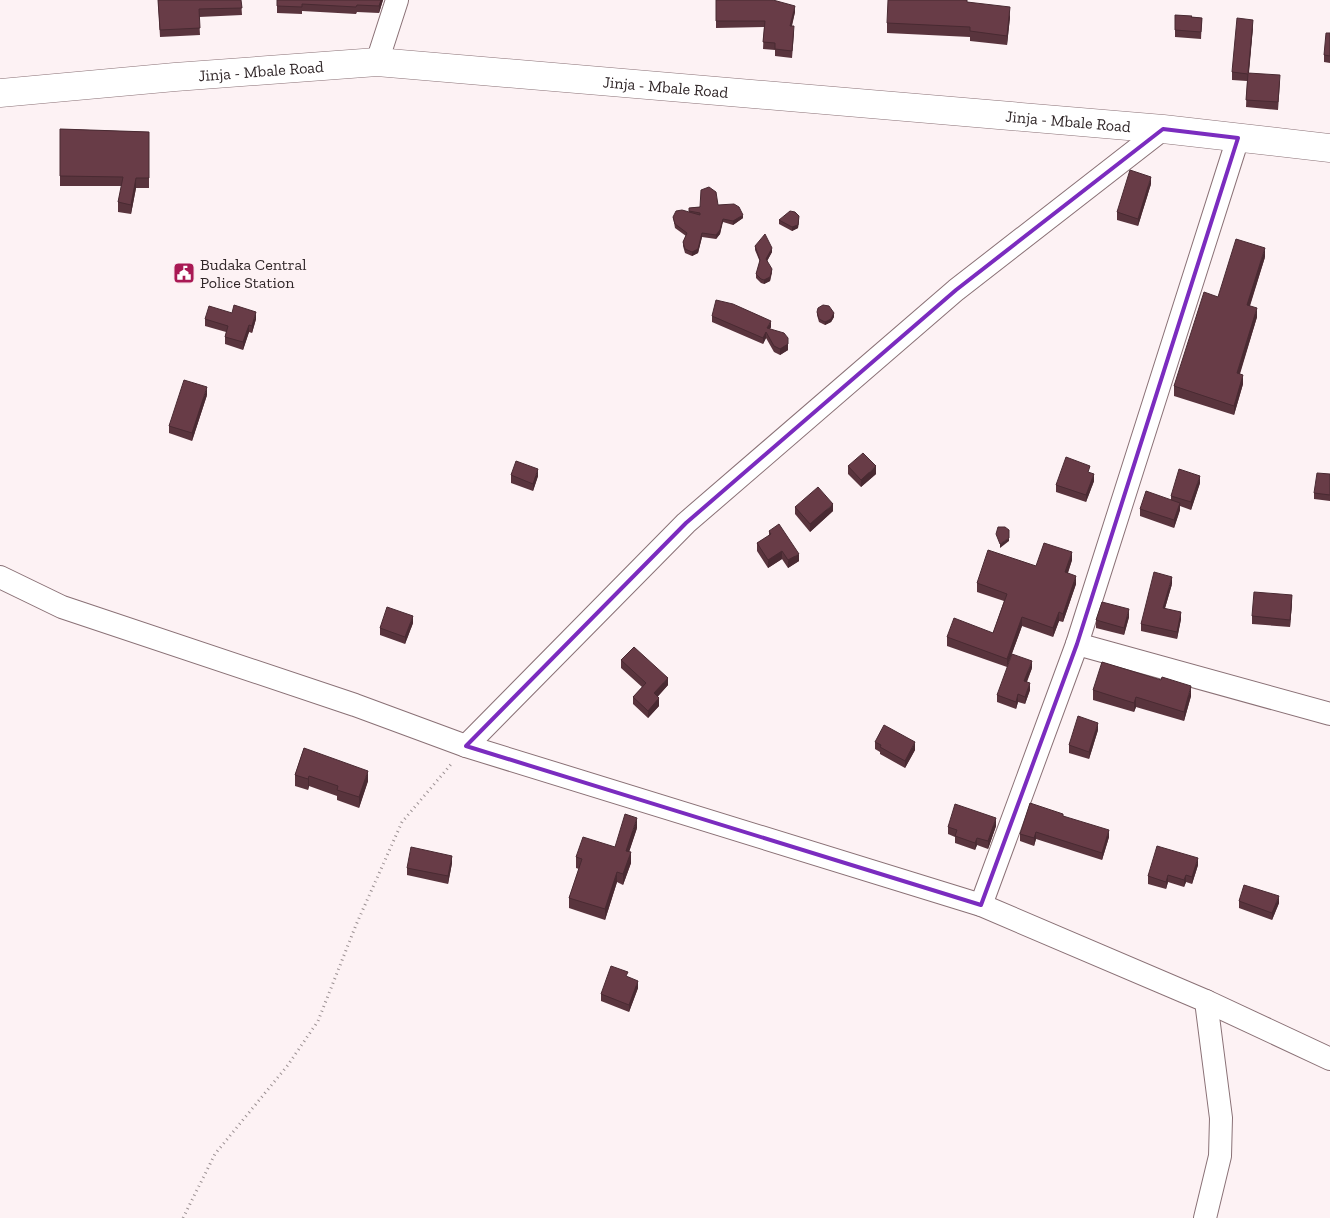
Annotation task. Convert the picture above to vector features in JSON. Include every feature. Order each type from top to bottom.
[{"type":"main road","name":"Jinja - Mbale Road","points":[[0,93],[175,77],[377,62],[1163,129],[1330,148]]},
{"type":"street","points":[[377,62],[397,0]]},
{"type":"street","points":[[466,746],[686,523],[956,290],[1163,129]]},
{"type":"street","points":[[981,905],[1077,644],[1238,138]]},
{"type":"street","points":[[0,576],[62,608],[355,705],[466,746],[981,905],[1206,1001],[1330,1059]]},
{"type":"street","points":[[1077,644],[1330,714]]},
{"type":"street","points":[[1205,1218],[1220,1156],[1221,1118],[1206,1001]]},
{"type":"path","points":[[183,1218],[215,1154],[288,1065],[318,1021],[356,925],[402,822],[466,746]]},
{"type":"highlighted area","points":[[1163,129],[1238,138],[1077,644],[981,905],[466,746],[686,523],[956,290]]},
{"type":"building","points":[[158,0],[241,0],[242,8],[199,9],[200,28],[160,30]]},
{"type":"building","points":[[277,0],[381,0],[379,6],[357,5],[356,7],[302,4],[302,7],[277,6]]},
{"type":"building","points":[[716,0],[773,0],[795,6],[790,26],[794,26],[792,51],[775,49],[775,43],[763,42],[765,21],[716,21]]},
{"type":"building","points":[[888,0],[967,0],[967,2],[1010,7],[1007,36],[970,31],[970,27],[887,23]]},
{"type":"building","points":[[1175,15],[1202,18],[1201,32],[1175,30]]},
{"type":"building","points":[[1237,18],[1253,20],[1248,73],[1280,75],[1278,102],[1246,100],[1248,74],[1232,72]]},
{"type":"building","points":[[1326,33],[1330,33],[1330,56],[1324,55]]},
{"type":"building","points":[[60,129],[149,132],[149,178],[136,178],[131,205],[118,202],[123,177],[60,176]]},
{"type":"building","points":[[1130,170],[1151,177],[1138,219],[1117,212]]},
{"type":"building","points":[[709,187],[716,192],[718,205],[734,204],[739,207],[743,215],[733,221],[723,219],[720,230],[716,235],[702,233],[698,249],[692,252],[685,249],[683,242],[687,233],[675,224],[673,217],[676,211],[682,210],[700,215],[700,213],[689,211],[689,208],[700,207],[701,190]]},
{"type":"building","points":[[790,211],[795,212],[799,216],[798,225],[792,227],[779,220]]},
{"type":"building","points":[[765,234],[772,248],[766,259],[772,269],[770,277],[764,280],[756,274],[760,260],[755,246]]},
{"type":"building","points":[[1236,239],[1265,248],[1247,305],[1257,308],[1237,373],[1243,375],[1234,406],[1174,386],[1204,292],[1218,297]]},
{"type":"building","points":[[716,300],[733,304],[771,321],[767,328],[784,333],[788,338],[788,344],[780,349],[774,346],[766,332],[763,338],[712,316]]},
{"type":"building","points":[[234,305],[256,312],[252,326],[249,325],[243,342],[225,337],[228,326],[205,319],[209,306],[232,313]]},
{"type":"building","points":[[823,305],[829,306],[834,313],[831,319],[825,322],[819,319],[817,312],[818,308]]},
{"type":"building","points":[[184,380],[207,387],[192,433],[169,426]]},
{"type":"building","points":[[863,453],[876,466],[861,480],[848,466]]},
{"type":"building","points":[[1066,457],[1090,466],[1088,472],[1094,474],[1086,495],[1056,485]]},
{"type":"building","points":[[516,461],[538,469],[533,484],[511,475]]},
{"type":"building","points":[[1179,469],[1200,476],[1191,502],[1171,496]]},
{"type":"building","points":[[1317,473],[1330,474],[1330,495],[1314,493]]},
{"type":"building","points":[[818,487],[833,504],[810,524],[795,507]]},
{"type":"building","points":[[1146,491],[1180,503],[1174,520],[1140,509]]},
{"type":"building","points":[[779,524],[799,554],[788,560],[782,551],[768,560],[757,543],[771,534],[769,531]]},
{"type":"building","points":[[998,527],[1005,527],[1009,530],[1009,538],[1000,544],[996,534]]},
{"type":"building","points":[[1044,543],[1072,552],[1065,572],[1076,576],[1063,614],[1059,612],[1053,628],[1022,617],[1007,659],[947,637],[954,618],[993,633],[1007,594],[977,583],[988,550],[1036,566]]},
{"type":"building","points":[[1154,572],[1172,577],[1163,608],[1181,612],[1177,632],[1141,624]]},
{"type":"building","points":[[1254,592],[1292,595],[1290,620],[1252,616]]},
{"type":"building","points":[[1102,602],[1129,609],[1124,628],[1096,620]]},
{"type":"building","points":[[387,607],[413,616],[405,637],[380,628]]},
{"type":"building","points":[[634,647],[668,678],[654,693],[659,698],[648,711],[633,697],[646,683],[621,660]]},
{"type":"building","points":[[1012,654],[1032,661],[1024,681],[1030,683],[1025,697],[1018,694],[1016,702],[997,695]]},
{"type":"building","points":[[1102,662],[1161,680],[1162,677],[1191,686],[1184,712],[1136,697],[1134,703],[1093,690]]},
{"type":"building","points":[[1078,716],[1098,723],[1089,752],[1069,745]]},
{"type":"building","points":[[884,725],[915,742],[905,761],[880,747],[881,745],[875,742]]},
{"type":"building","points":[[304,748],[368,771],[359,797],[337,790],[338,786],[309,776],[308,779],[295,775]]},
{"type":"building","points":[[1030,803],[1063,814],[1063,816],[1109,830],[1102,853],[1036,832],[1034,838],[1020,834]]},
{"type":"building","points":[[955,804],[996,818],[988,841],[977,838],[975,843],[955,836],[957,830],[948,827]]},
{"type":"building","points":[[625,814],[637,818],[626,851],[631,852],[623,874],[617,872],[605,909],[569,898],[582,859],[576,857],[583,837],[615,847]]},
{"type":"building","points":[[1157,846],[1198,858],[1192,877],[1186,875],[1184,880],[1168,875],[1166,882],[1148,876]]},
{"type":"building","points":[[411,847],[452,856],[448,876],[407,868]]},
{"type":"building","points":[[1244,885],[1279,896],[1272,913],[1239,901]]},
{"type":"building","points":[[611,966],[628,972],[626,976],[638,981],[629,1005],[601,994]]},
{"type":"place","name":"Budaka Central Police Station","points":[[184,273]]}]
